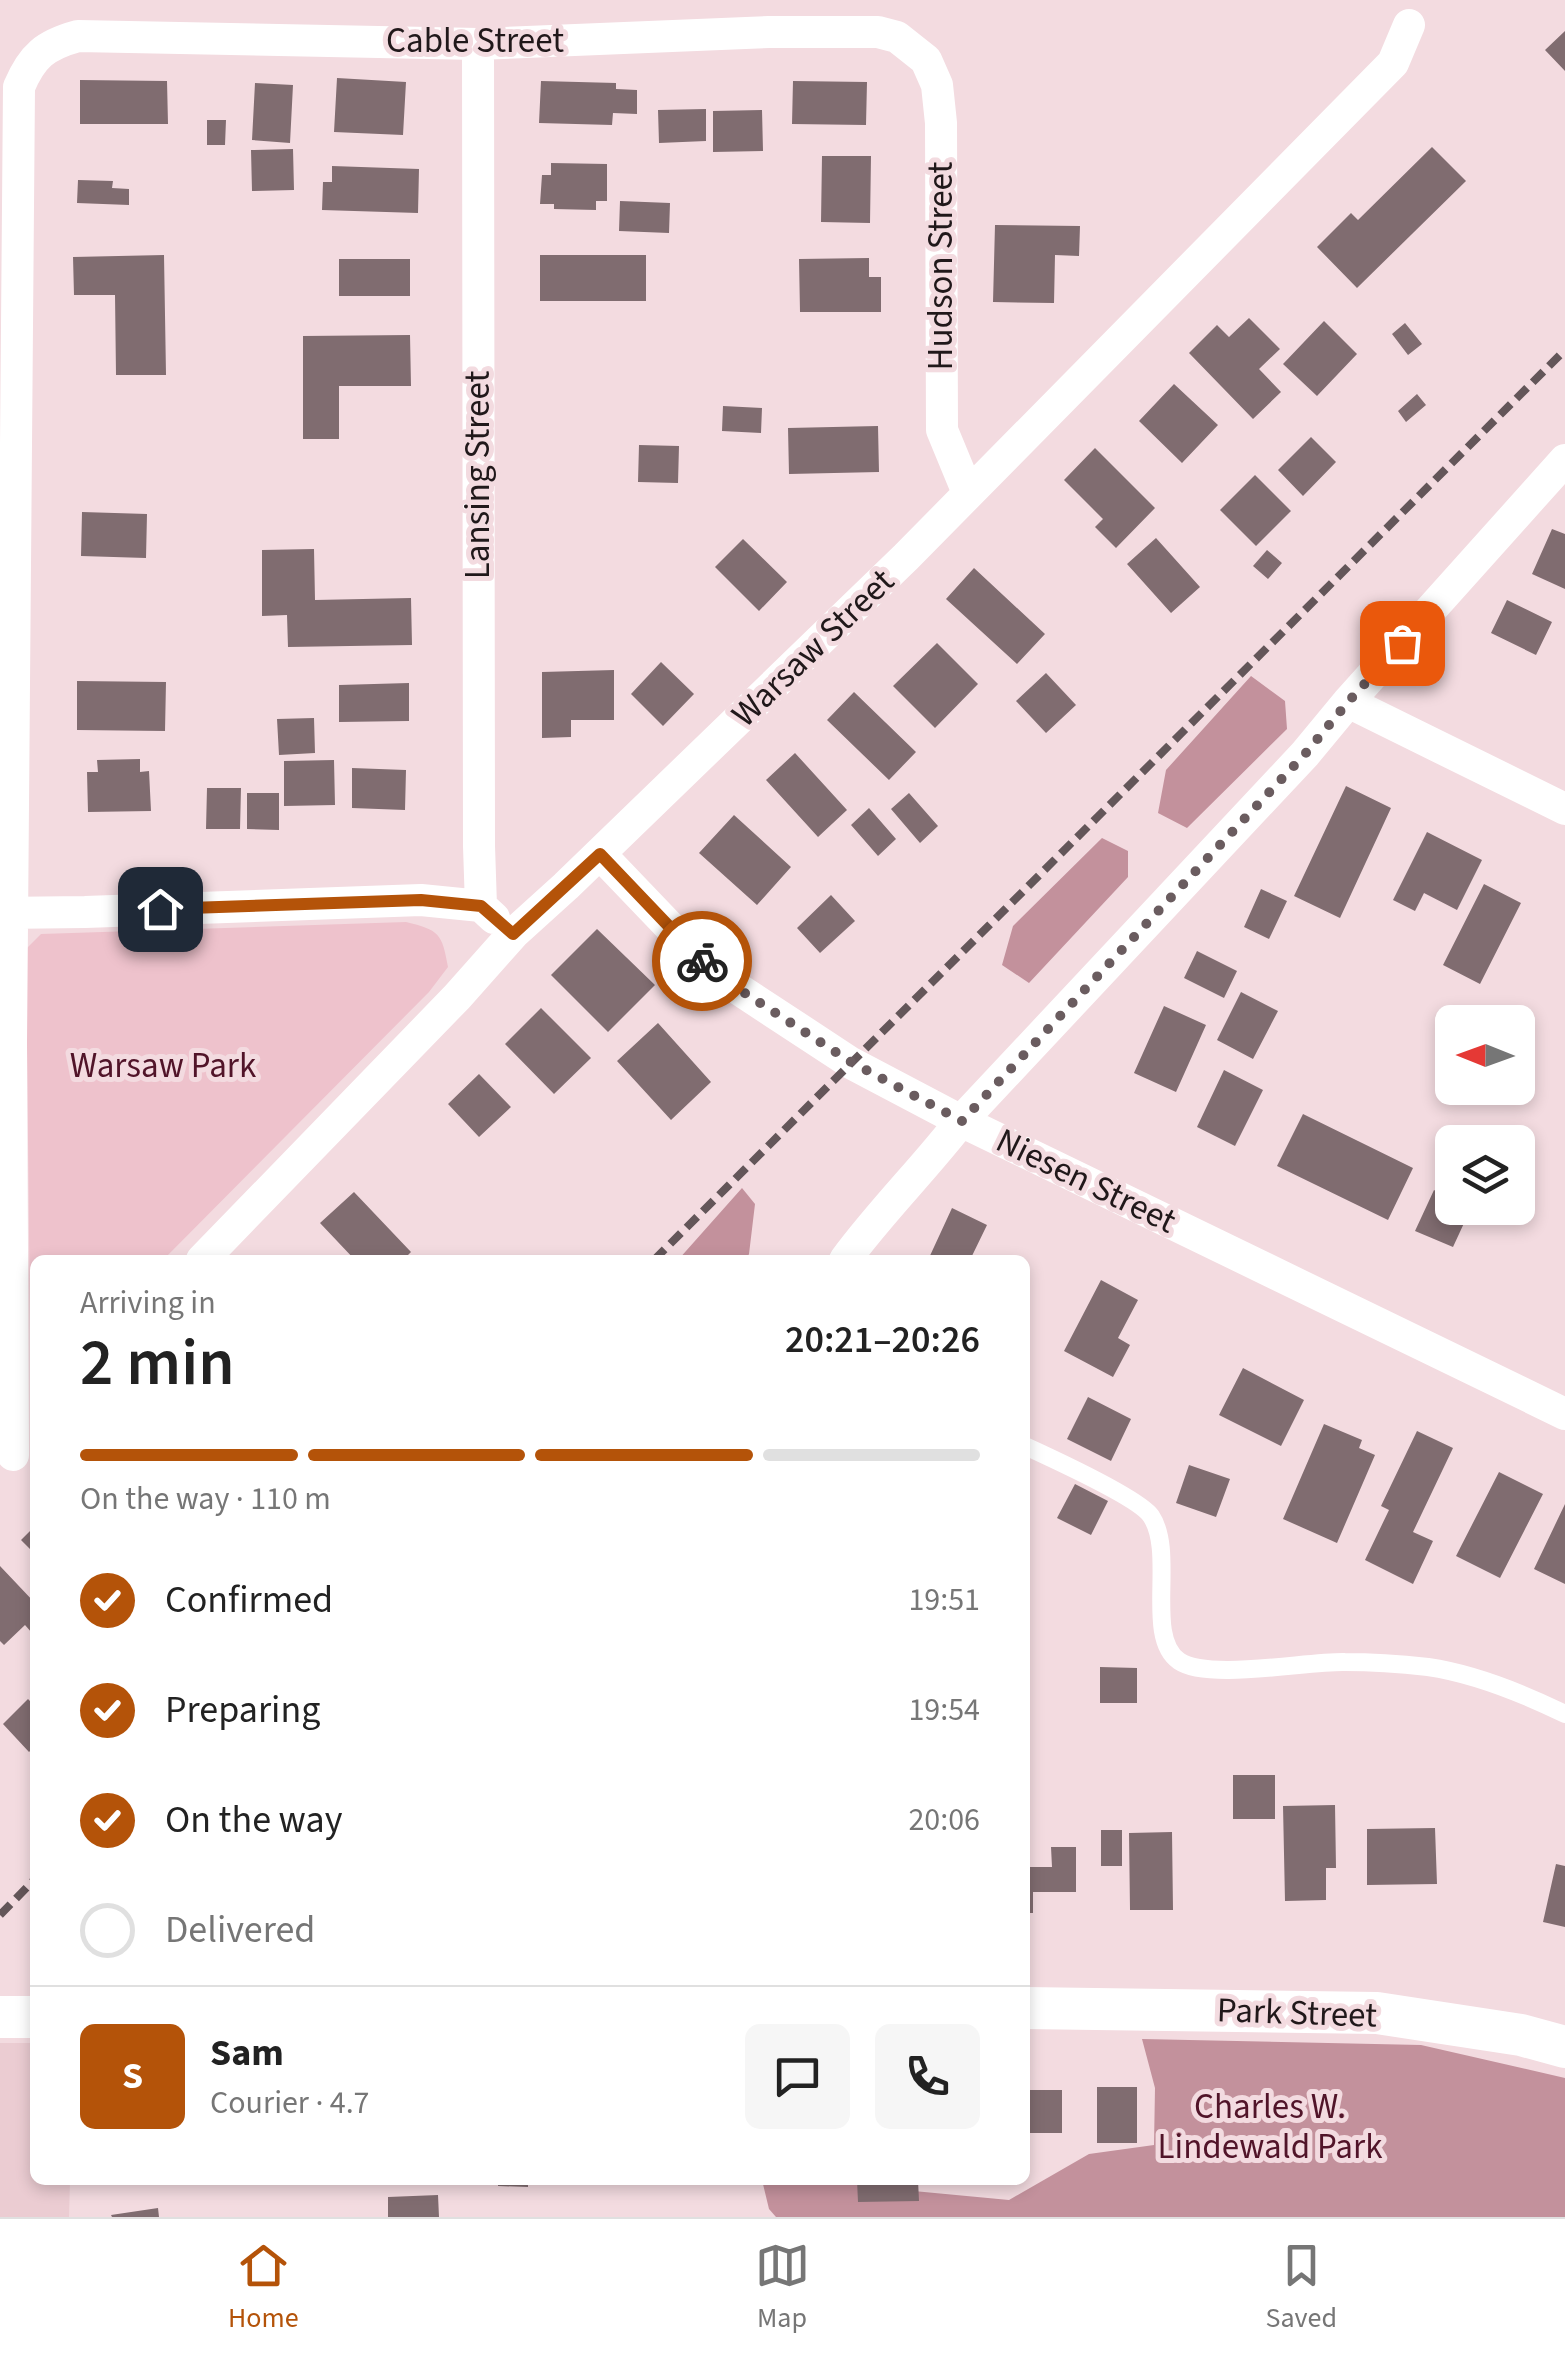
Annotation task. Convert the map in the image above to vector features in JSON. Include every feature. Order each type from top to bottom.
[{"type":"street","name":"Warsaw Street","points":[[207,1255],[513,934],[906,557],[1393,63],[1409,25]]},
{"type":"street","name":"Cable Street","points":[[6,913],[19,88],[28,66],[60,41],[78,36],[478,44],[858,31],[897,36],[908,44]]},
{"type":"street","name":"Lansing Street","points":[[478,44],[481,906]]},
{"type":"street","name":"Hudson Street","points":[[908,44],[926,60],[937,86],[941,123],[942,430],[968,493]]},
{"type":"street","points":[[849,1255],[962,1121],[1305,754],[1565,460]]},
{"type":"street","points":[[1348,702],[1565,808]]},
{"type":"street","name":"Niesen Street","points":[[600,854],[714,973],[851,1062],[962,1121],[1565,1414]]},
{"type":"street","points":[[16,1452],[6,913],[421,900],[481,906],[513,934]]},
{"type":"street","name":"Park Street","points":[[1030,2008],[1376,2013],[1521,2035],[1565,2047]]},
{"type":"street","points":[[0,2017],[30,2017]]},
{"type":"lane","points":[[1030,1449],[1126,1498],[1150,1515],[1161,1542],[1166,1646],[1178,1661],[1196,1668],[1215,1669],[1344,1662],[1429,1668],[1475,1677],[1565,1714]]},
{"type":"shaded area","points":[[0,2043],[30,2043],[30,2185],[70,2185],[69,2217],[0,2217]]},
{"type":"green space","points":[[1251,676],[1285,701],[1287,729],[1187,828],[1158,813],[1166,770]]},
{"type":"green space","points":[[1102,838],[1128,851],[1128,877],[1029,983],[1002,965],[1013,926]]},
{"type":"green space","name":"Warsaw Park","points":[[406,922],[437,935],[448,967],[429,992],[168,1255],[30,1255],[30,1329],[26,949],[41,934]]},
{"type":"green space","points":[[742,1188],[755,1204],[748,1255],[682,1255]]},
{"type":"green space","name":"Charles W. Lindewald Park","points":[[1142,2039],[1421,2045],[1565,2078],[1565,2217],[776,2217],[769,2209],[763,2185],[890,2185],[903,2190],[1009,2200],[1089,2154],[1154,2145],[1155,2088]]},
{"type":"building","points":[[1565,31],[1565,71],[1545,50]]},
{"type":"building","points":[[337,78],[406,82],[403,135],[334,132]]},
{"type":"building","points":[[80,80],[167,81],[168,124],[80,124]]},
{"type":"building","points":[[541,81],[616,83],[616,89],[637,90],[637,114],[613,113],[612,125],[539,123]]},
{"type":"building","points":[[793,81],[867,82],[866,125],[792,124]]},
{"type":"building","points":[[255,83],[293,85],[290,143],[252,140]]},
{"type":"building","points":[[706,109],[706,141],[659,143],[658,110]]},
{"type":"building","points":[[762,110],[763,151],[713,152],[713,111]]},
{"type":"building","points":[[207,120],[226,120],[225,145],[207,145]]},
{"type":"building","points":[[1432,147],[1466,181],[1357,288],[1317,247],[1351,213],[1358,220]]},
{"type":"building","points":[[293,149],[294,190],[252,191],[251,150]]},
{"type":"building","points":[[822,156],[871,156],[870,223],[821,222]]},
{"type":"building","points":[[551,163],[607,164],[607,201],[596,201],[596,210],[554,209],[554,204],[540,204],[542,175],[551,175]]},
{"type":"building","points":[[332,166],[419,169],[418,213],[322,210],[323,182],[332,182]]},
{"type":"building","points":[[78,180],[113,181],[112,188],[129,189],[129,205],[77,203]]},
{"type":"building","points":[[620,201],[670,203],[669,233],[619,231]]},
{"type":"building","points":[[995,225],[1080,226],[1079,256],[1055,255],[1054,303],[993,302]]},
{"type":"building","points":[[164,255],[166,375],[116,375],[115,295],[74,295],[73,257]]},
{"type":"building","points":[[540,255],[646,255],[646,301],[540,301]]},
{"type":"building","points":[[869,258],[869,277],[881,277],[881,312],[800,312],[799,259]]},
{"type":"building","points":[[339,259],[410,259],[410,296],[339,296]]},
{"type":"building","points":[[1249,318],[1280,349],[1259,369],[1281,392],[1253,419],[1189,353],[1217,325],[1229,337]]},
{"type":"building","points":[[1324,321],[1357,354],[1317,396],[1283,364]]},
{"type":"building","points":[[1405,323],[1422,344],[1408,355],[1392,334]]},
{"type":"building","points":[[410,335],[411,386],[339,386],[339,439],[303,439],[303,336]]},
{"type":"building","points":[[1174,384],[1218,425],[1182,463],[1139,421]]},
{"type":"building","points":[[1417,394],[1426,405],[1406,422],[1398,411]]},
{"type":"building","points":[[723,406],[762,408],[761,433],[722,431]]},
{"type":"building","points":[[878,426],[879,472],[789,474],[788,428]]},
{"type":"building","points":[[1311,437],[1336,462],[1303,496],[1278,470]]},
{"type":"building","points":[[639,445],[679,446],[678,483],[638,482]]},
{"type":"building","points":[[1095,448],[1155,508],[1116,548],[1095,527],[1103,519],[1064,480]]},
{"type":"building","points":[[1255,475],[1291,511],[1256,546],[1220,510]]},
{"type":"building","points":[[82,512],[147,514],[146,558],[81,556]]},
{"type":"building","points":[[1552,529],[1565,534],[1565,589],[1532,574]]},
{"type":"building","points":[[1156,538],[1200,587],[1171,613],[1127,564]]},
{"type":"building","points":[[743,539],[787,582],[759,611],[715,567]]},
{"type":"building","points":[[314,549],[315,600],[411,598],[412,645],[288,647],[287,615],[262,616],[262,550]]},
{"type":"building","points":[[1267,550],[1282,563],[1268,579],[1253,566]]},
{"type":"building","points":[[974,568],[1045,634],[1017,664],[946,599]]},
{"type":"building","points":[[1507,600],[1552,622],[1536,655],[1491,633]]},
{"type":"building","points":[[937,643],[978,684],[935,728],[893,686]]},
{"type":"building","points":[[661,662],[694,694],[663,726],[631,694]]},
{"type":"building","points":[[614,670],[614,720],[571,720],[571,737],[542,738],[542,672]]},
{"type":"building","points":[[1046,673],[1076,705],[1046,733],[1016,701]]},
{"type":"building","points":[[77,681],[166,682],[165,731],[77,730]]},
{"type":"building","points":[[409,683],[409,721],[339,722],[339,685]]},
{"type":"building","points":[[854,692],[916,752],[889,780],[827,720]]},
{"type":"building","points":[[314,718],[315,753],[279,755],[277,719]]},
{"type":"building","points":[[795,753],[847,810],[818,837],[766,780]]},
{"type":"building","points":[[140,759],[140,772],[149,771],[151,811],[88,812],[87,772],[98,772],[97,760]]},
{"type":"building","points":[[334,760],[335,805],[284,806],[284,761]]},
{"type":"building","points":[[352,768],[406,770],[405,810],[352,808]]},
{"type":"building","points":[[1346,786],[1391,808],[1340,918],[1294,896]]},
{"type":"building","points":[[207,788],[241,788],[240,829],[206,829]]},
{"type":"building","points":[[247,793],[279,793],[279,830],[247,829]]},
{"type":"building","points":[[909,793],[938,826],[920,843],[891,809]]},
{"type":"building","points":[[869,808],[896,839],[878,856],[851,825]]},
{"type":"building","points":[[734,815],[791,867],[757,905],[699,853]]},
{"type":"building","points":[[1427,832],[1482,860],[1457,910],[1424,893],[1415,911],[1393,900]]},
{"type":"building","points":[[1484,884],[1521,903],[1480,984],[1443,965]]},
{"type":"building","points":[[1261,889],[1287,901],[1269,939],[1244,927]]},
{"type":"building","points":[[831,895],[855,921],[820,953],[797,928]]},
{"type":"building","points":[[597,929],[655,985],[608,1032],[551,975]]},
{"type":"building","points":[[1197,951],[1237,971],[1224,998],[1184,978]]},
{"type":"building","points":[[1241,992],[1278,1011],[1253,1059],[1217,1040]]},
{"type":"building","points":[[1164,1006],[1206,1025],[1176,1092],[1134,1073]]},
{"type":"building","points":[[541,1008],[591,1058],[554,1094],[505,1044]]},
{"type":"building","points":[[658,1023],[711,1082],[671,1120],[617,1061]]},
{"type":"building","points":[[1224,1070],[1263,1090],[1235,1146],[1197,1127]]},
{"type":"building","points":[[479,1074],[511,1107],[479,1137],[448,1104]]},
{"type":"building","points":[[1303,1114],[1413,1168],[1388,1220],[1277,1166]]},
{"type":"building","points":[[1434,1190],[1435,1225],[1463,1225],[1453,1247],[1415,1231]]},
{"type":"building","points":[[354,1192],[411,1252],[350,1255],[320,1223]]},
{"type":"building","points":[[952,1208],[987,1225],[972,1255],[930,1255]]},
{"type":"building","points":[[1101,1280],[1138,1300],[1118,1338],[1130,1345],[1113,1377],[1064,1351]]},
{"type":"building","points":[[1243,1368],[1304,1400],[1281,1446],[1219,1415]]},
{"type":"building","points":[[1088,1397],[1131,1419],[1111,1461],[1067,1439]]},
{"type":"building","points":[[1324,1424],[1362,1440],[1359,1448],[1375,1455],[1337,1543],[1283,1519]]},
{"type":"building","points":[[1417,1431],[1453,1448],[1413,1532],[1433,1541],[1413,1584],[1365,1560],[1389,1510],[1381,1506]]},
{"type":"building","points":[[1189,1465],[1230,1479],[1216,1517],[1176,1503]]},
{"type":"building","points":[[1499,1472],[1543,1494],[1500,1578],[1456,1556]]},
{"type":"building","points":[[1075,1484],[1108,1501],[1091,1535],[1057,1518]]},
{"type":"building","points":[[1565,1504],[1565,1584],[1534,1569]]},
{"type":"building","points":[[30,1531],[30,1549],[21,1540]]},
{"type":"building","points":[[0,1566],[30,1598],[30,1631],[25,1625],[4,1645],[0,1641]]},
{"type":"building","points":[[1100,1667],[1137,1668],[1137,1703],[1100,1703]]},
{"type":"building","points":[[30,1701],[29,1752],[3,1724]]},
{"type":"building","points":[[1233,1775],[1275,1775],[1275,1819],[1233,1819]]},
{"type":"building","points":[[1335,1805],[1336,1868],[1326,1868],[1326,1900],[1285,1901],[1283,1806]]},
{"type":"building","points":[[1435,1828],[1437,1884],[1367,1885],[1367,1829]]},
{"type":"building","points":[[1101,1830],[1122,1830],[1122,1866],[1101,1866]]},
{"type":"building","points":[[1172,1832],[1173,1910],[1130,1910],[1129,1833]]},
{"type":"building","points":[[1051,1847],[1076,1847],[1076,1892],[1033,1892],[1030,1913],[1030,1867],[1052,1867]]},
{"type":"building","points":[[1556,1864],[1565,1866],[1565,1927],[1543,1922]]},
{"type":"building","points":[[1097,2087],[1137,2087],[1137,2143],[1097,2143]]},
{"type":"building","points":[[1030,2090],[1062,2090],[1062,2133],[1030,2133]]},
{"type":"building","points":[[857,2185],[918,2185],[919,2201],[858,2202]]},
{"type":"building","points":[[438,2195],[439,2217],[388,2217],[388,2197]]},
{"type":"building","points":[[158,2208],[159,2217],[111,2215]]},
{"type":"railway","points":[[659,1255],[1565,350]]},
{"type":"railway","points":[[0,1915],[30,1884]]},
{"type":"way so far","points":[[702,961],[714,973],[851,1062],[962,1121],[1305,754],[1402,643]]},
{"type":"route","points":[[160,909],[421,900],[481,906],[513,934],[600,854],[702,961]]}]
